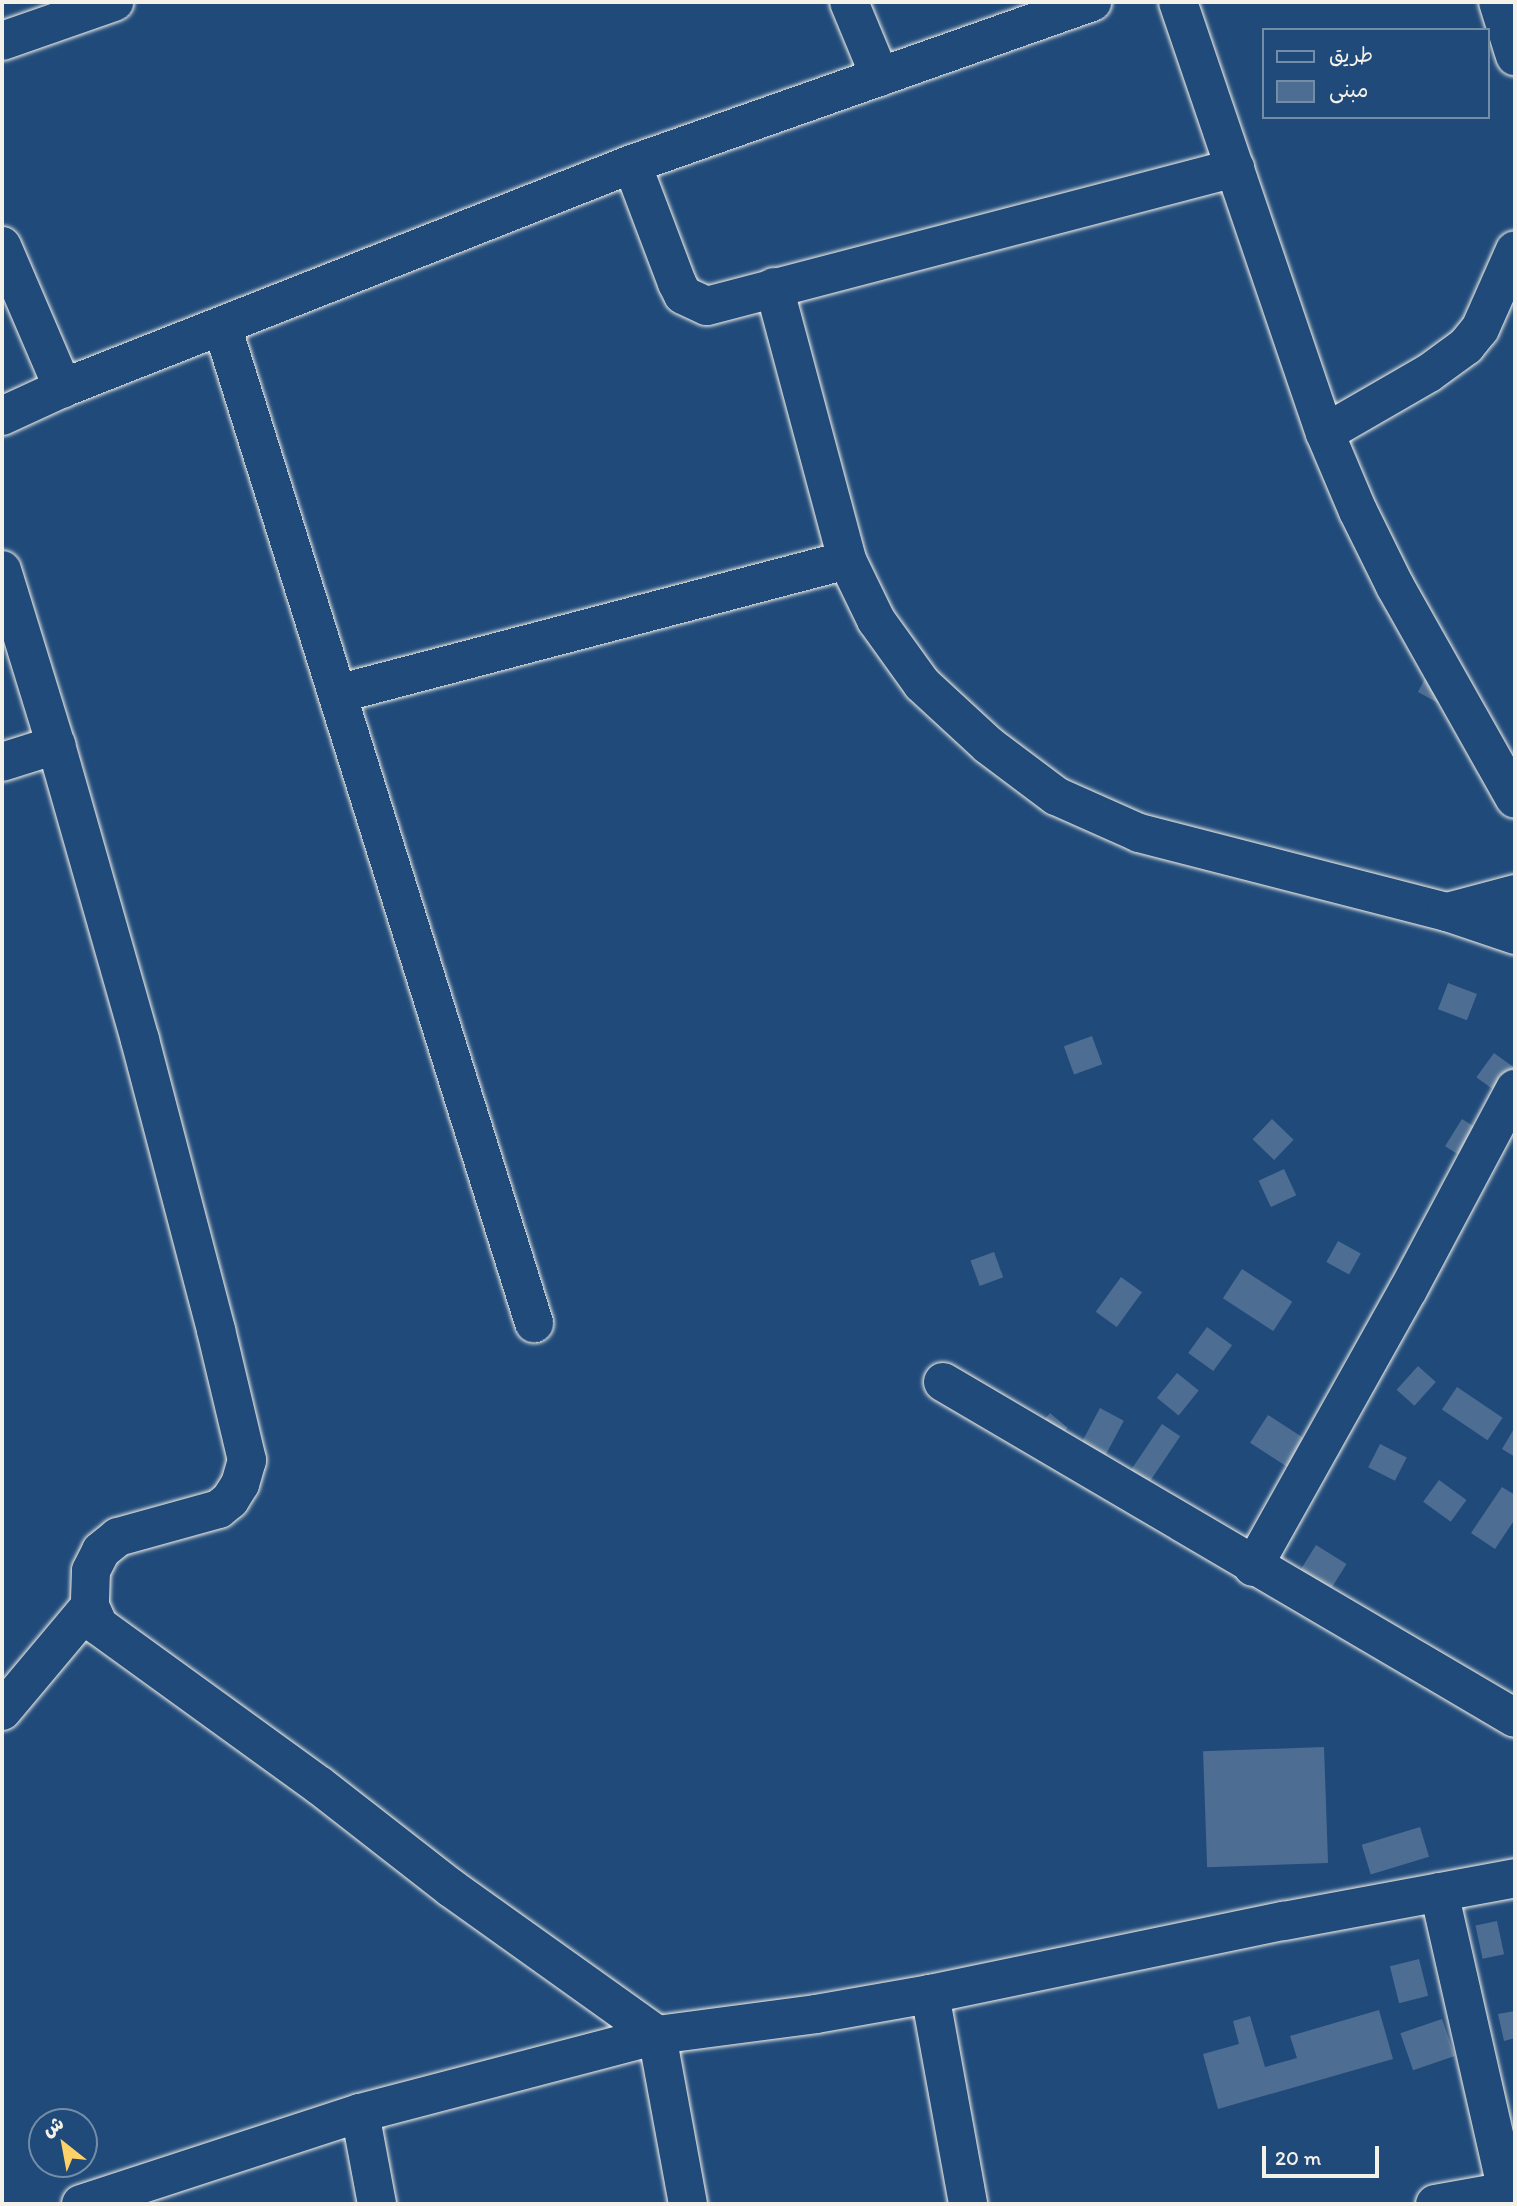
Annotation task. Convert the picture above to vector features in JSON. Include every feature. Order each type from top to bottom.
[{"type":"street","points":[[2,41],[114,2]]},
{"type":"street","points":[[849,2],[880,77]]},
{"type":"street","points":[[2,416],[63,388],[632,164],[1092,2]]},
{"type":"street","points":[[1178,2],[1325,433],[1357,511],[1395,586],[1515,799]]},
{"type":"street","points":[[1498,2],[1515,56]]},
{"type":"street","points":[[632,164],[683,295],[706,306],[1235,168]]},
{"type":"street","points":[[2,246],[63,388]]},
{"type":"street","points":[[1325,433],[1429,373],[1465,346],[1480,330],[1515,250]]},
{"type":"street","points":[[774,287],[847,561],[876,620],[922,684],[988,744],[1056,796],[1139,833],[1447,912],[1515,935]]},
{"type":"street","points":[[222,326],[534,1323]]},
{"type":"street","points":[[337,694],[847,561]]},
{"type":"street","points":[[2,570],[56,745],[140,1041],[216,1330],[247,1460],[240,1484],[230,1500],[219,1509],[118,1537],[102,1551],[90,1571],[90,1606],[99,1626],[320,1786],[451,1888],[657,2035],[688,2204]]},
{"type":"street","points":[[2,762],[56,745]]},
{"type":"street","points":[[1447,912],[1515,894]]},
{"type":"street","points":[[1253,1567],[1408,1290],[1515,1089]]},
{"type":"street","points":[[943,1382],[1253,1567],[1513,1711]]},
{"type":"street","points":[[2,1711],[90,1606]]},
{"type":"street","points":[[81,2204],[360,2113],[657,2035],[816,2014],[930,1994],[1515,1878]]},
{"type":"street","points":[[1435,2204],[1509,2198],[1439,1892]]},
{"type":"street","points":[[930,1994],[968,2204]]},
{"type":"street","points":[[360,2113],[377,2204]]},
{"type":"building","points":[[1431,667],[1440,704],[1418,692]]},
{"type":"building","points":[[1448,983],[1477,994],[1467,1020],[1438,1009]]},
{"type":"building","points":[[1092,1036],[1102,1064],[1074,1074],[1064,1046]]},
{"type":"building","points":[[1494,1053],[1515,1068],[1497,1093],[1476,1077]]},
{"type":"building","points":[[1272,1119],[1294,1140],[1274,1160],[1253,1139]]},
{"type":"building","points":[[1462,1119],[1484,1133],[1467,1160],[1445,1146]]},
{"type":"building","points":[[1284,1169],[1296,1195],[1271,1207],[1259,1181]]},
{"type":"building","points":[[1338,1241],[1361,1254],[1349,1275],[1326,1262]]},
{"type":"building","points":[[994,1252],[1003,1277],[980,1286],[971,1261]]},
{"type":"building","points":[[1242,1269],[1292,1302],[1273,1331],[1223,1298]]},
{"type":"building","points":[[1121,1277],[1142,1292],[1117,1327],[1096,1312]]},
{"type":"building","points":[[1207,1327],[1232,1345],[1213,1371],[1188,1353]]},
{"type":"building","points":[[1418,1366],[1436,1382],[1414,1406],[1397,1390]]},
{"type":"building","points":[[1177,1373],[1199,1391],[1179,1415],[1157,1398]]},
{"type":"building","points":[[1457,1387],[1503,1418],[1487,1440],[1442,1409]]},
{"type":"building","points":[[1100,1408],[1124,1421],[1097,1471],[1073,1458]]},
{"type":"building","points":[[1050,1413],[1068,1428],[1050,1449],[1032,1434]]},
{"type":"building","points":[[1268,1415],[1312,1444],[1294,1472],[1250,1443]]},
{"type":"building","points":[[1162,1424],[1180,1436],[1140,1496],[1122,1484]]},
{"type":"building","points":[[1515,1427],[1515,1457],[1502,1449]]},
{"type":"building","points":[[1380,1444],[1407,1458],[1395,1481],[1368,1467]]},
{"type":"building","points":[[1439,1480],[1467,1500],[1451,1522],[1423,1502]]},
{"type":"building","points":[[1502,1487],[1515,1495],[1515,1519],[1495,1549],[1471,1533]]},
{"type":"building","points":[[1316,1545],[1347,1564],[1329,1592],[1299,1573]]},
{"type":"building","points":[[1324,1747],[1328,1863],[1207,1867],[1203,1751]]},
{"type":"building","points":[[1420,1827],[1429,1857],[1371,1874],[1362,1845]]},
{"type":"building","points":[[1497,1921],[1504,1954],[1483,1959],[1475,1926]]},
{"type":"building","points":[[1419,1959],[1428,1996],[1399,2003],[1390,1966]]},
{"type":"building","points":[[1379,2010],[1393,2059],[1218,2109],[1203,2054],[1239,2044],[1233,2021],[1250,2016],[1265,2067],[1297,2058],[1290,2036]]},
{"type":"building","points":[[1515,2011],[1515,2038],[1504,2041],[1498,2014]]},
{"type":"building","points":[[1442,2019],[1455,2056],[1413,2070],[1400,2033]]}]
